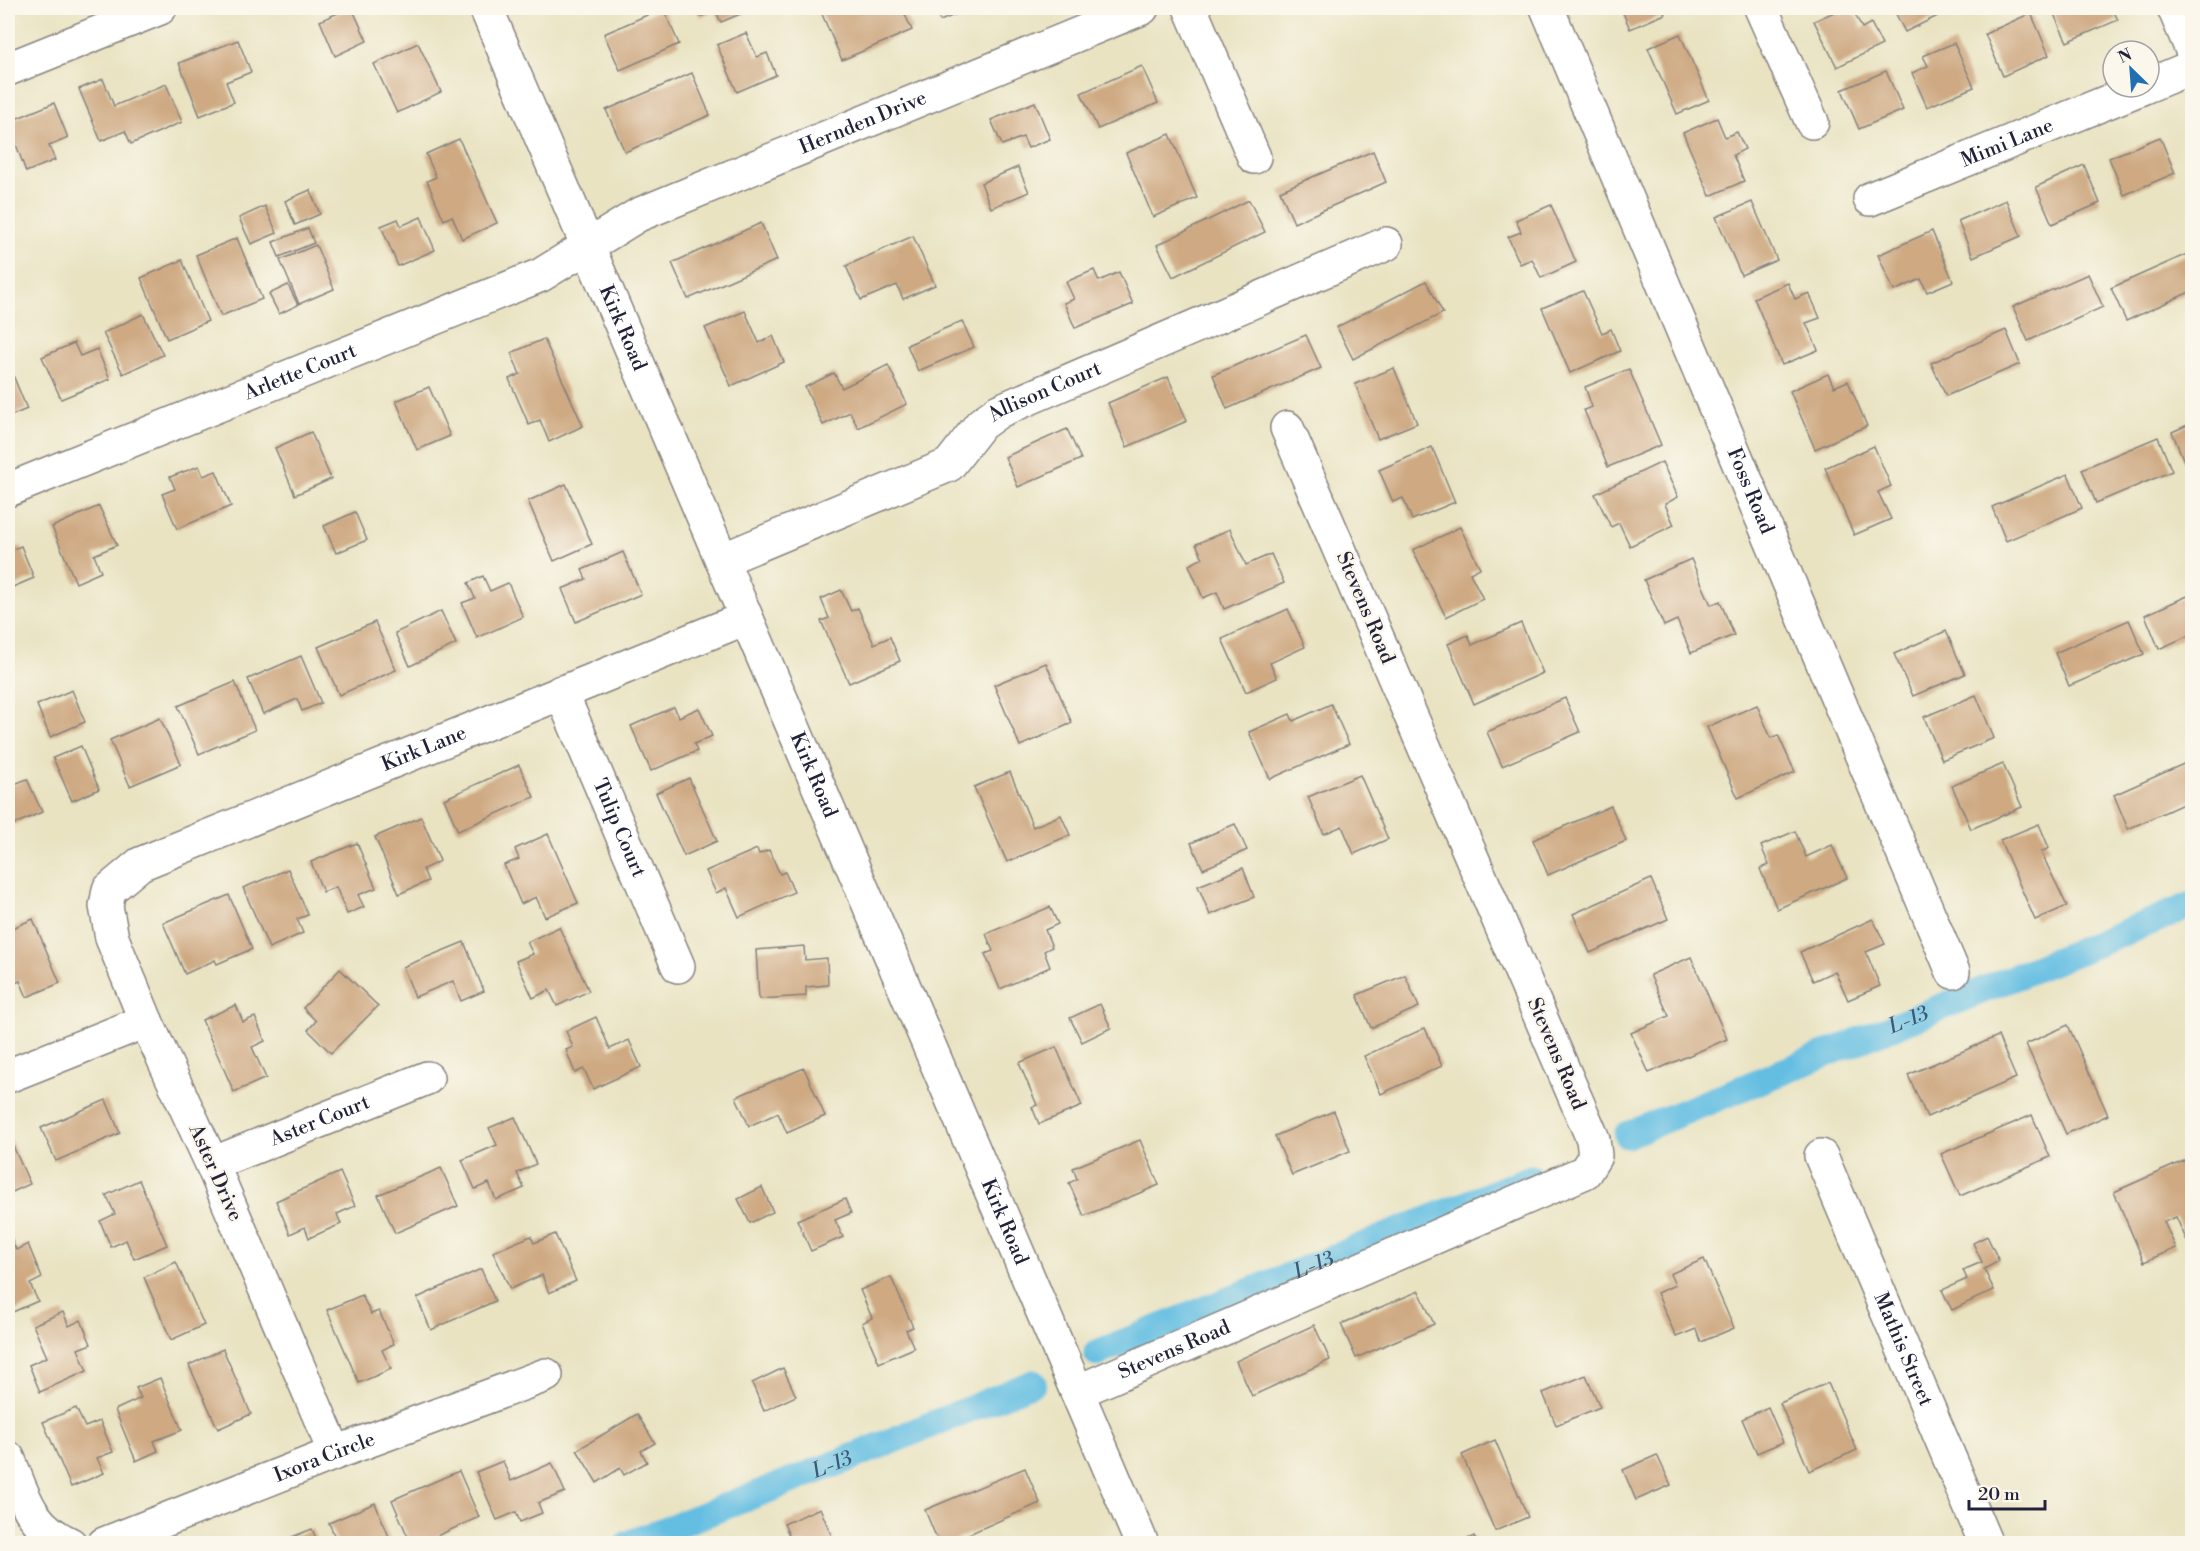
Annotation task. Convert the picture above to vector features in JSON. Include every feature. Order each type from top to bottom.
[{"type":"street","points":[[8,69],[160,8]]},
{"type":"street","name":"Kirk Road","points":[[486,8],[1142,1544]]},
{"type":"street","name":"Hernden Drive","points":[[587,245],[638,214],[1142,8]]},
{"type":"street","points":[[1190,8],[1254,157]]},
{"type":"street","name":"Foss Road","points":[[1547,8],[1953,972]]},
{"type":"street","points":[[1761,8],[1812,122]]},
{"type":"street","points":[[2174,8],[2193,50]]},
{"type":"street","points":[[2161,80],[2193,67]]},
{"type":"street","name":"Mimi Lane","points":[[1870,199],[2115,99]]},
{"type":"street","name":"Allison Court","points":[[722,560],[949,465],[981,424],[999,411],[1386,244]]},
{"type":"street","name":"Arlette Court","points":[[8,490],[541,275],[587,245]]},
{"type":"street","name":"Stevens Road","points":[[1077,1392],[1586,1172],[1595,1156],[1593,1139],[1287,428]]},
{"type":"street","name":"Kirk Lane","points":[[109,890],[140,864],[746,618]]},
{"type":"street","name":"Tulip Court","points":[[561,692],[678,966]]},
{"type":"street","name":"Aster Drive","points":[[109,890],[106,906],[112,938],[146,1021],[212,1164],[336,1453]]},
{"type":"street","points":[[8,1076],[146,1021]]},
{"type":"street","name":"Aster Court","points":[[212,1164],[427,1078]]},
{"type":"street","name":"Mathis Street","points":[[1821,1156],[1986,1544]]},
{"type":"street","name":"Ixora Circle","points":[[104,1544],[336,1453],[546,1375]]},
{"type":"street","points":[[8,1458],[29,1507],[39,1524],[54,1536],[70,1544]]},
{"type":"building","points":[[352,8],[367,41],[335,56],[320,21]]},
{"type":"building","points":[[663,8],[679,44],[620,70],[604,34]]},
{"type":"building","points":[[697,8],[755,8],[721,22],[715,10],[700,17]]},
{"type":"building","points":[[832,8],[902,8],[912,30],[842,60],[821,12]]},
{"type":"building","points":[[934,8],[971,8],[940,21]]},
{"type":"building","points":[[1367,8],[1381,8],[1369,13]]},
{"type":"building","points":[[1621,8],[1662,8],[1665,14],[1630,29]]},
{"type":"building","points":[[1843,8],[1852,8],[1862,28],[1871,23],[1882,45],[1837,67],[1814,21]]},
{"type":"building","points":[[1893,8],[1954,8],[1905,32]]},
{"type":"building","points":[[2051,8],[2112,8],[2118,20],[2067,42]]},
{"type":"building","points":[[2031,13],[2049,55],[2003,76],[1985,34]]},
{"type":"building","points":[[746,33],[757,57],[767,53],[776,75],[737,92],[717,45]]},
{"type":"building","points":[[1680,34],[1709,100],[1677,114],[1648,48]]},
{"type":"building","points":[[238,40],[251,72],[226,82],[234,102],[200,116],[179,63]]},
{"type":"building","points":[[418,43],[441,92],[397,113],[374,64]]},
{"type":"building","points":[[1954,43],[1974,87],[1927,107],[1912,73],[1928,66],[1923,56]]},
{"type":"building","points":[[1142,66],[1158,103],[1098,129],[1081,93]]},
{"type":"building","points":[[1886,71],[1903,110],[1859,129],[1842,90]]},
{"type":"building","points":[[692,73],[710,115],[625,152],[606,110]]},
{"type":"building","points":[[103,79],[114,106],[166,84],[182,122],[131,144],[125,131],[101,141],[79,89]]},
{"type":"building","points":[[1035,102],[1050,139],[1028,148],[1023,137],[1002,145],[991,120]]},
{"type":"building","points":[[54,103],[68,138],[49,146],[55,160],[26,172],[8,122]]},
{"type":"building","points":[[1717,118],[1725,137],[1737,132],[1745,149],[1733,155],[1744,181],[1710,196],[1683,133]]},
{"type":"building","points":[[1170,134],[1197,198],[1153,217],[1126,153]]},
{"type":"building","points":[[2160,137],[2175,173],[2124,195],[2109,158]]},
{"type":"building","points":[[459,139],[497,223],[462,239],[452,216],[444,220],[427,181],[436,177],[426,154]]},
{"type":"building","points":[[1373,151],[1386,182],[1294,223],[1280,191]]},
{"type":"building","points":[[2084,165],[2100,203],[2052,224],[2036,187]]},
{"type":"building","points":[[1018,167],[1029,192],[991,208],[981,183]]},
{"type":"building","points":[[310,190],[320,214],[295,225],[285,201]]},
{"type":"building","points":[[1249,200],[1265,232],[1173,277],[1157,245]]},
{"type":"building","points":[[2006,200],[2021,236],[1973,257],[1958,221]]},
{"type":"building","points":[[1752,202],[1777,260],[1741,275],[1716,217]]},
{"type":"building","points":[[1551,205],[1576,262],[1541,278],[1532,259],[1520,264],[1508,237],[1521,232],[1516,220]]},
{"type":"building","points":[[265,206],[277,233],[251,244],[239,218]]},
{"type":"building","points":[[421,217],[435,250],[398,266],[381,226],[398,219],[401,226]]},
{"type":"building","points":[[761,223],[777,260],[688,299],[672,263]]},
{"type":"building","points":[[308,228],[314,243],[279,257],[273,242]]},
{"type":"building","points":[[1932,231],[1953,281],[1927,292],[1921,279],[1894,291],[1878,255]]},
{"type":"building","points":[[913,236],[935,285],[903,299],[897,285],[861,300],[846,266]]},
{"type":"building","points":[[237,238],[262,299],[221,316],[196,255]]},
{"type":"building","points":[[316,245],[334,289],[299,304],[280,260]]},
{"type":"building","points":[[2187,254],[2192,268],[2192,291],[2126,321],[2111,288]]},
{"type":"building","points":[[182,260],[208,321],[167,339],[141,278]]},
{"type":"building","points":[[1094,270],[1099,281],[1119,272],[1133,304],[1075,328],[1064,303],[1074,299],[1066,282]]},
{"type":"building","points":[[2088,274],[2103,307],[2028,341],[2013,307]]},
{"type":"building","points":[[1426,281],[1443,313],[1353,359],[1337,327]]},
{"type":"building","points":[[1788,283],[1795,299],[1809,293],[1820,318],[1806,323],[1818,350],[1782,365],[1754,298]]},
{"type":"building","points":[[288,285],[298,305],[279,314],[269,294]]},
{"type":"building","points":[[1583,291],[1602,333],[1611,329],[1620,351],[1570,373],[1542,308]]},
{"type":"building","points":[[745,311],[759,343],[773,336],[784,362],[731,386],[705,328]]},
{"type":"building","points":[[143,314],[163,355],[123,374],[103,333]]},
{"type":"building","points":[[962,321],[974,347],[918,371],[907,345]]},
{"type":"building","points":[[2006,330],[2020,364],[1946,396],[1931,363]]},
{"type":"building","points":[[1306,335],[1321,368],[1227,409],[1213,375]]},
{"type":"building","points":[[544,339],[583,426],[549,442],[540,420],[529,425],[509,379],[520,374],[511,353]]},
{"type":"building","points":[[74,343],[80,356],[97,349],[110,379],[61,399],[42,357]]},
{"type":"building","points":[[8,363],[27,409],[8,417]]},
{"type":"building","points":[[888,365],[907,404],[858,428],[850,412],[823,425],[805,387],[834,373],[842,388]]},
{"type":"building","points":[[1394,368],[1417,423],[1378,439],[1355,384]]},
{"type":"building","points":[[1629,369],[1661,445],[1608,467],[1584,410],[1592,407],[1585,387]]},
{"type":"building","points":[[1828,374],[1834,387],[1848,381],[1867,426],[1815,449],[1790,391]]},
{"type":"building","points":[[1168,377],[1187,421],[1127,447],[1108,403]]},
{"type":"building","points":[[429,387],[450,436],[417,450],[396,401]]},
{"type":"building","points":[[2192,423],[2192,463],[2186,466],[2172,432]]},
{"type":"building","points":[[1067,429],[1081,459],[1018,487],[1005,457]]},
{"type":"building","points":[[311,432],[331,479],[295,495],[275,448]]},
{"type":"building","points":[[2158,437],[2172,471],[2096,503],[2082,469]]},
{"type":"building","points":[[1874,446],[1891,486],[1878,492],[1891,519],[1854,535],[1825,468]]},
{"type":"building","points":[[1432,447],[1455,502],[1412,520],[1403,498],[1393,502],[1379,470]]},
{"type":"building","points":[[1662,462],[1678,497],[1665,504],[1674,525],[1630,546],[1619,523],[1611,527],[1595,494]]},
{"type":"building","points":[[199,466],[203,476],[216,471],[231,506],[177,529],[162,494],[175,489],[170,477]]},
{"type":"building","points":[[2068,474],[2082,508],[2006,541],[1992,507]]},
{"type":"building","points":[[566,484],[592,544],[554,561],[528,501]]},
{"type":"building","points":[[99,506],[117,545],[94,555],[101,572],[76,583],[52,527]]},
{"type":"building","points":[[355,512],[367,540],[336,553],[324,526]]},
{"type":"building","points":[[1460,527],[1480,568],[1470,573],[1483,599],[1446,617],[1413,550]]},
{"type":"building","points":[[1230,529],[1246,565],[1271,554],[1284,583],[1224,609],[1217,592],[1203,598],[1189,565],[1203,558],[1196,544]]},
{"type":"building","points":[[21,546],[34,578],[8,589],[8,551]]},
{"type":"building","points":[[623,552],[641,594],[576,622],[562,589],[586,579],[582,570]]},
{"type":"building","points":[[1691,559],[1711,605],[1720,601],[1734,635],[1691,653],[1677,620],[1664,626],[1644,580]]},
{"type":"building","points":[[483,576],[490,591],[508,583],[523,617],[477,638],[462,603],[475,598],[468,583]]},
{"type":"building","points":[[841,590],[851,611],[858,608],[874,644],[890,637],[900,661],[849,683],[821,621],[829,618],[821,599]]},
{"type":"building","points":[[2192,594],[2192,634],[2159,649],[2145,615]]},
{"type":"building","points":[[1288,609],[1305,647],[1270,663],[1277,678],[1246,692],[1222,639]]},
{"type":"building","points":[[441,611],[456,644],[410,666],[395,633]]},
{"type":"building","points":[[2129,620],[2144,654],[2069,686],[2055,653]]},
{"type":"building","points":[[375,622],[396,670],[339,695],[318,647]]},
{"type":"building","points":[[1521,623],[1543,673],[1474,704],[1448,644],[1468,635],[1472,645]]},
{"type":"building","points":[[1946,631],[1965,674],[1913,696],[1894,654]]},
{"type":"building","points":[[301,656],[321,703],[302,711],[297,699],[263,714],[248,679]]},
{"type":"building","points":[[1046,663],[1072,723],[1020,746],[994,685]]},
{"type":"building","points":[[235,682],[255,730],[199,754],[178,706]]},
{"type":"building","points":[[72,690],[85,722],[50,737],[37,705]]},
{"type":"building","points":[[1976,695],[1994,738],[1942,760],[1924,717]]},
{"type":"building","points":[[1565,698],[1580,732],[1502,766],[1487,732]]},
{"type":"building","points":[[1331,704],[1349,744],[1270,779],[1249,732],[1290,714],[1293,721]]},
{"type":"building","points":[[1757,705],[1771,738],[1778,735],[1795,772],[1738,798],[1707,727]]},
{"type":"building","points":[[674,707],[679,717],[699,708],[712,736],[694,744],[697,751],[651,771],[631,726]]},
{"type":"building","points":[[160,718],[181,764],[130,786],[110,740]]},
{"type":"building","points":[[81,746],[99,789],[72,801],[53,758]]},
{"type":"building","points":[[2188,762],[2192,774],[2192,800],[2128,829],[2114,795]]},
{"type":"building","points":[[2003,764],[2022,807],[1971,829],[1952,786]]},
{"type":"building","points":[[519,765],[534,797],[458,831],[444,799]]},
{"type":"building","points":[[1010,772],[1033,827],[1061,815],[1070,835],[1007,862],[974,787]]},
{"type":"building","points":[[1360,775],[1388,839],[1354,854],[1342,826],[1324,834],[1308,797]]},
{"type":"building","points":[[8,776],[12,785],[27,779],[42,812],[8,827]]},
{"type":"building","points":[[689,778],[717,841],[684,856],[656,793]]},
{"type":"building","points":[[1611,806],[1626,841],[1548,875],[1533,840]]},
{"type":"building","points":[[421,817],[440,861],[423,869],[428,881],[399,894],[375,837]]},
{"type":"building","points":[[1235,824],[1247,850],[1203,869],[1191,843]]},
{"type":"building","points":[[2039,824],[2049,848],[2041,852],[2067,906],[2035,920],[2000,840]]},
{"type":"building","points":[[1795,831],[1806,857],[1832,845],[1847,878],[1777,909],[1760,869],[1769,865],[1761,846]]},
{"type":"building","points":[[548,834],[578,903],[545,917],[536,897],[521,904],[504,865],[519,859],[515,849]]},
{"type":"building","points":[[357,843],[376,888],[358,895],[364,907],[347,914],[336,887],[323,892],[311,862]]},
{"type":"building","points":[[757,849],[759,854],[769,850],[780,874],[785,872],[794,892],[739,917],[726,888],[716,893],[706,871]]},
{"type":"building","points":[[1243,868],[1254,897],[1210,915],[1198,886]]},
{"type":"building","points":[[288,869],[308,915],[297,919],[303,933],[269,948],[243,888]]},
{"type":"building","points":[[1651,879],[1668,919],[1590,953],[1573,914]]},
{"type":"building","points":[[229,895],[252,949],[217,964],[215,960],[185,974],[163,923]]},
{"type":"building","points":[[1050,907],[1058,924],[1045,930],[1052,947],[1044,951],[1050,967],[1000,989],[985,954],[993,951],[986,934]]},
{"type":"building","points":[[33,919],[60,983],[27,997],[20,981],[10,985],[8,979],[8,930]]},
{"type":"building","points":[[1873,919],[1885,944],[1866,952],[1880,986],[1848,1000],[1835,971],[1813,981],[1800,952]]},
{"type":"building","points":[[559,927],[589,991],[557,1006],[549,990],[533,998],[516,961],[533,954],[527,942]]},
{"type":"building","points":[[464,942],[484,991],[461,1001],[453,981],[415,997],[403,967]]},
{"type":"building","points":[[804,946],[805,960],[827,958],[828,985],[806,987],[806,996],[759,999],[756,950]]},
{"type":"building","points":[[1691,957],[1727,1039],[1649,1073],[1631,1033],[1669,1016],[1650,975]]},
{"type":"building","points":[[340,969],[378,1006],[331,1053],[308,1030],[316,1021],[303,1008]]},
{"type":"building","points":[[1405,975],[1419,1007],[1371,1028],[1357,995]]},
{"type":"building","points":[[1100,1004],[1111,1028],[1082,1042],[1070,1018]]},
{"type":"building","points":[[236,1005],[243,1022],[255,1017],[265,1041],[252,1047],[266,1078],[234,1092],[202,1020]]},
{"type":"building","points":[[596,1017],[610,1049],[629,1040],[641,1067],[593,1089],[584,1069],[575,1073],[566,1050],[573,1047],[566,1031]]},
{"type":"building","points":[[2068,1025],[2108,1115],[2066,1134],[2026,1044]]},
{"type":"building","points":[[1425,1028],[1442,1066],[1381,1094],[1364,1056]]},
{"type":"building","points":[[1998,1036],[2016,1078],[1927,1117],[1908,1075]]},
{"type":"building","points":[[1056,1047],[1082,1106],[1039,1124],[1032,1107],[1037,1105],[1019,1063]]},
{"type":"building","points":[[804,1068],[825,1116],[787,1133],[778,1113],[749,1126],[736,1097]]},
{"type":"building","points":[[106,1100],[120,1133],[56,1161],[41,1128]]},
{"type":"building","points":[[1334,1111],[1350,1151],[1292,1175],[1275,1136]]},
{"type":"building","points":[[2032,1115],[2050,1157],[1960,1196],[1941,1154]]},
{"type":"building","points":[[515,1117],[536,1164],[517,1173],[524,1188],[496,1200],[489,1183],[475,1189],[462,1160],[497,1145],[489,1128]]},
{"type":"building","points":[[8,1138],[30,1184],[8,1194]]},
{"type":"building","points":[[1140,1140],[1159,1185],[1084,1216],[1069,1183],[1077,1179],[1073,1168]]},
{"type":"building","points":[[2188,1159],[2192,1169],[2192,1242],[2188,1243],[2176,1217],[2164,1222],[2176,1248],[2144,1262],[2114,1192]]},
{"type":"building","points":[[441,1168],[458,1206],[395,1233],[378,1195]]},
{"type":"building","points":[[340,1172],[355,1206],[337,1214],[341,1224],[309,1238],[305,1227],[290,1234],[276,1201]]},
{"type":"building","points":[[139,1180],[167,1245],[134,1259],[126,1240],[111,1247],[100,1221],[115,1214],[106,1195]]},
{"type":"building","points":[[762,1187],[773,1212],[750,1223],[738,1199]]},
{"type":"building","points":[[845,1199],[851,1213],[835,1220],[843,1237],[811,1251],[797,1220]]},
{"type":"building","points":[[555,1234],[576,1281],[549,1293],[542,1275],[510,1289],[493,1252],[531,1236],[534,1243]]},
{"type":"building","points":[[10,1235],[16,1250],[28,1244],[42,1278],[30,1284],[38,1301],[8,1314],[8,1236]]},
{"type":"building","points":[[1987,1236],[1999,1261],[1984,1269],[1994,1290],[1952,1310],[1942,1290],[1967,1279],[1963,1270],[1982,1262],[1973,1243]]},
{"type":"building","points":[[1704,1259],[1734,1328],[1701,1342],[1696,1329],[1676,1337],[1657,1293],[1675,1285],[1670,1274]]},
{"type":"building","points":[[176,1262],[204,1325],[171,1340],[144,1277]]},
{"type":"building","points":[[481,1269],[495,1301],[431,1330],[417,1298]]},
{"type":"building","points":[[891,1277],[913,1327],[906,1330],[914,1348],[879,1363],[862,1323],[872,1318],[860,1290]]},
{"type":"building","points":[[1419,1291],[1434,1324],[1356,1358],[1341,1324]]},
{"type":"building","points":[[362,1295],[371,1314],[379,1311],[394,1344],[382,1350],[391,1369],[359,1383],[327,1310]]},
{"type":"building","points":[[63,1312],[69,1326],[81,1320],[91,1344],[78,1349],[87,1371],[40,1392],[29,1365],[47,1357],[33,1325]]},
{"type":"building","points":[[1314,1325],[1330,1360],[1252,1396],[1236,1361]]},
{"type":"building","points":[[223,1349],[251,1414],[218,1429],[189,1365]]},
{"type":"building","points":[[783,1368],[796,1396],[764,1411],[752,1383]]},
{"type":"building","points":[[1586,1375],[1600,1407],[1556,1425],[1543,1393]]},
{"type":"building","points":[[160,1378],[182,1430],[154,1441],[158,1451],[136,1461],[115,1410],[141,1398],[136,1388]]},
{"type":"building","points":[[1828,1383],[1857,1450],[1809,1471],[1780,1403]]},
{"type":"building","points":[[1768,1407],[1783,1442],[1757,1453],[1742,1419]]},
{"type":"building","points":[[76,1408],[85,1427],[100,1421],[113,1452],[97,1458],[104,1473],[71,1487],[43,1422]]},
{"type":"building","points":[[637,1414],[655,1443],[641,1451],[647,1462],[624,1475],[620,1468],[597,1483],[577,1450]]},
{"type":"building","points":[[1495,1440],[1528,1517],[1495,1531],[1462,1455]]},
{"type":"building","points":[[1657,1455],[1671,1485],[1636,1500],[1623,1470]]},
{"type":"building","points":[[503,1461],[511,1481],[552,1463],[565,1492],[538,1503],[542,1513],[520,1522],[516,1512],[497,1520],[476,1472]]},
{"type":"building","points":[[1025,1468],[1040,1503],[946,1544],[939,1544],[925,1510]]},
{"type":"building","points":[[459,1471],[479,1517],[419,1544],[411,1544],[392,1500]]},
{"type":"building","points":[[375,1503],[392,1544],[338,1544],[329,1523]]},
{"type":"building","points":[[820,1508],[835,1544],[793,1544],[784,1524]]},
{"type":"building","points":[[312,1529],[318,1543],[277,1543]]},
{"type":"building","points":[[1474,1536],[1477,1544],[1457,1544]]},
{"type":"building","points":[[1343,1538],[1345,1544],[1331,1544],[1331,1543]]},
{"type":"waterway","name":"L-13","points":[[1627,1135],[2192,905]]},
{"type":"waterway","name":"L-13","points":[[1097,1353],[1531,1178]]},
{"type":"waterway","name":"L-13","points":[[628,1544],[840,1462],[1033,1383]]}]
